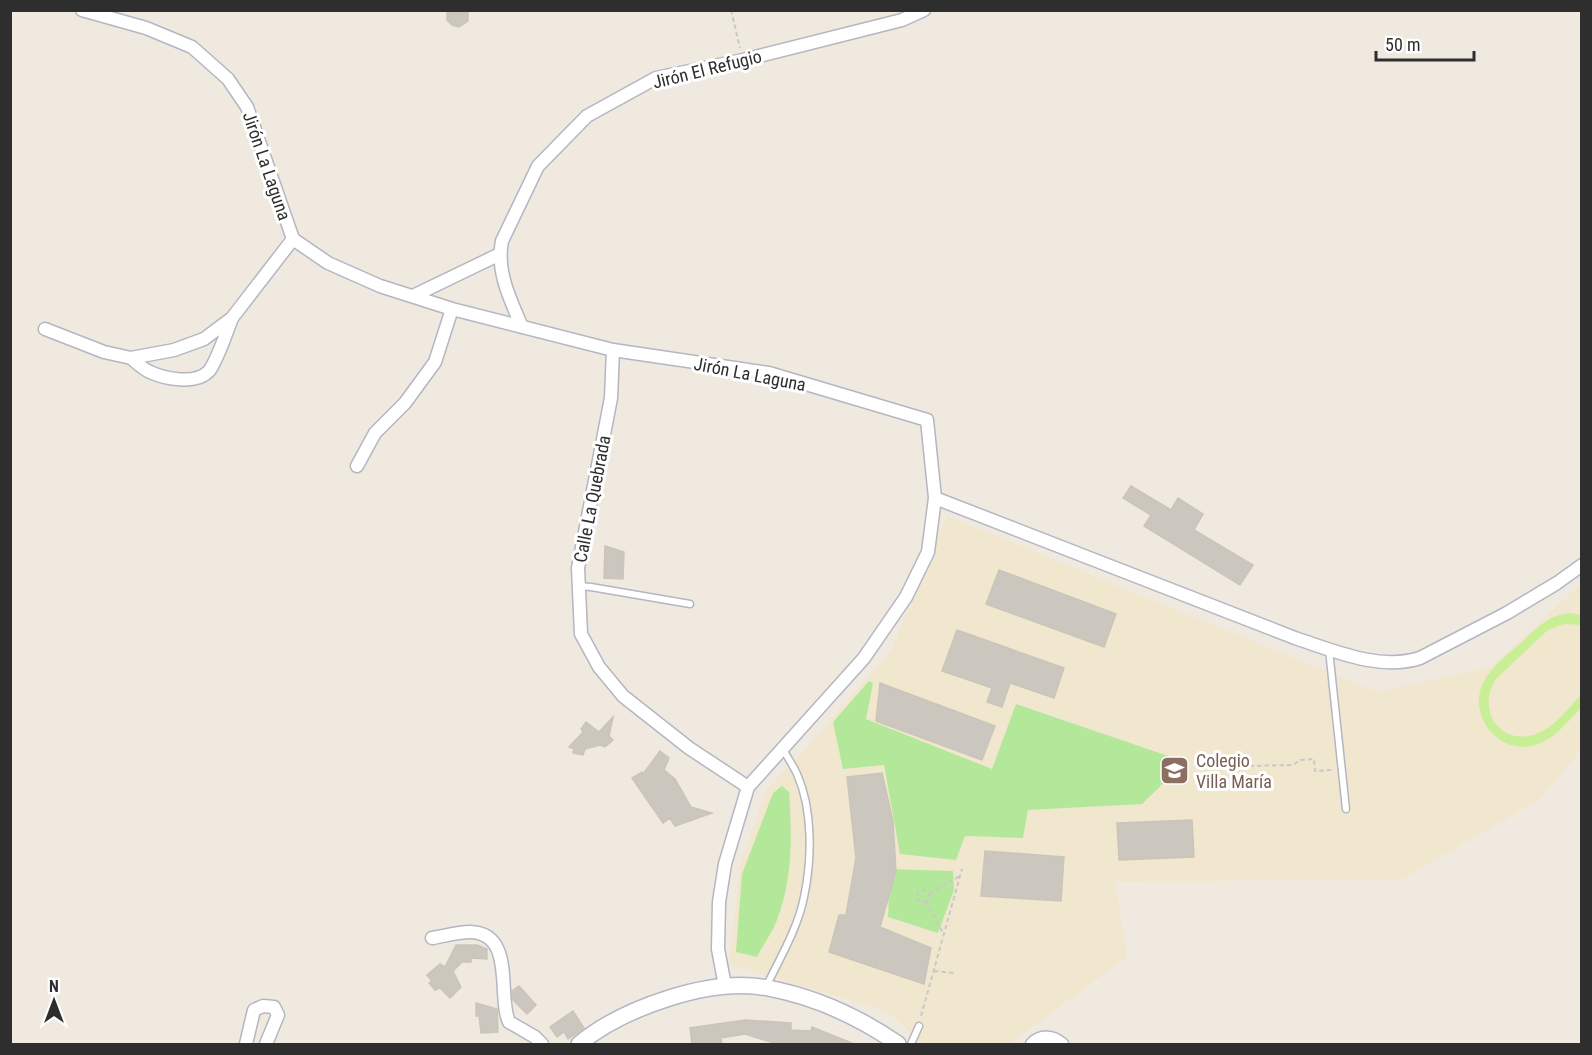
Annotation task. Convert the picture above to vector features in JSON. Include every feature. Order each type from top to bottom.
[{"type":"street","name":"Jirón La Laguna","points":[[82,10],[146,28],[192,47],[228,79],[247,106],[293,239],[328,263],[380,286],[452,309],[613,350],[769,374],[927,420],[935,498],[928,552],[906,597],[864,658],[748,787],[726,864],[719,902],[718,949],[725,986]]},
{"type":"street","name":"Jirón El Refugio","points":[[522,327],[502,270],[500,254],[502,241],[538,166],[587,116],[656,78],[743,60],[902,20],[924,10]]},
{"type":"street","points":[[45,329],[104,352],[130,358],[174,350],[204,339],[232,318],[293,239]]},
{"type":"street","points":[[413,296],[500,254]]},
{"type":"street","points":[[357,466],[375,433],[405,403],[435,362],[452,309]]},
{"type":"street","points":[[130,358],[149,372],[167,377],[192,379],[201,376],[209,370],[232,318]]},
{"type":"street","name":"Calle La Quebrada","points":[[613,350],[611,398],[578,568],[581,634],[599,667],[623,696],[689,748],[748,787]]},
{"type":"street","points":[[935,498],[1329,649],[1391,663],[1407,663],[1420,658],[1507,612],[1557,583],[1581,565]]},
{"type":"street","points":[[432,938],[469,932],[485,937],[494,944],[501,957],[504,1007],[509,1022],[535,1037],[542,1044]]},
{"type":"street","points":[[579,1044],[613,1022],[645,1006],[677,996],[725,986],[766,987],[802,996],[842,1011],[898,1044]]},
{"type":"street","points":[[246,1044],[254,1011],[263,1006],[274,1007],[278,1015],[266,1044]]},
{"type":"street","points":[[1032,1044],[1036,1040],[1049,1037],[1062,1044]]},
{"type":"lane","points":[[579,586],[690,604]]},
{"type":"lane","points":[[1329,649],[1346,809]]},
{"type":"lane","points":[[766,987],[790,938],[804,899],[809,861],[806,803],[797,774],[782,749]]},
{"type":"lane","points":[[911,1044],[919,1026]]},
{"type":"path","points":[[731,10],[743,60]]},
{"type":"path","points":[[1197,767],[1293,765],[1300,760],[1314,759],[1315,771],[1342,769]]},
{"type":"path","points":[[921,1017],[963,869]]},
{"type":"path","points":[[928,894],[960,876]]},
{"type":"path","points":[[926,901],[919,900],[918,894],[922,890],[928,894]]},
{"type":"path","points":[[926,901],[929,898],[928,894]]},
{"type":"path","points":[[926,901],[944,935]]},
{"type":"path","points":[[934,971],[954,973]]},
{"type":"shaded area","name":"Colegio Villa María","points":[[947,516],[1377,692],[1491,667],[1581,584],[1581,750],[1539,800],[1402,879],[1115,882],[1127,957],[1009,1044],[923,1044],[887,1011],[729,964],[740,865],[767,789],[804,751],[892,649]]},
{"type":"green space","points":[[1570,613],[1581,615],[1581,625],[1564,624],[1548,630],[1496,679],[1490,690],[1490,713],[1502,730],[1511,735],[1523,737],[1536,734],[1549,727],[1581,695],[1581,708],[1560,730],[1542,743],[1522,747],[1510,745],[1490,731],[1483,720],[1479,708],[1479,696],[1483,683],[1496,665],[1539,626],[1556,616]]},
{"type":"green space","points":[[869,681],[873,683],[866,719],[992,769],[1016,704],[1177,759],[1178,769],[1142,804],[1028,810],[1023,838],[965,836],[956,860],[900,854],[884,765],[843,769],[833,722]]},
{"type":"green space","points":[[782,786],[789,792],[791,841],[789,873],[777,920],[757,957],[736,952],[742,874],[773,793]]},
{"type":"green space","points":[[890,869],[953,871],[954,890],[938,933],[888,917]]},
{"type":"building","points":[[447,10],[468,10],[468,21],[459,27],[452,25],[447,20]]},
{"type":"building","points":[[1131,486],[1171,510],[1178,498],[1203,514],[1194,530],[1253,565],[1240,585],[1144,526],[1151,515],[1123,498]]},
{"type":"building","points":[[605,546],[624,552],[623,579],[604,578]]},
{"type":"building","points":[[999,570],[1116,614],[1104,647],[986,604]]},
{"type":"building","points":[[957,630],[1064,668],[1054,698],[1010,683],[1002,707],[987,702],[992,688],[942,671]]},
{"type":"building","points":[[880,683],[995,726],[982,760],[876,721]]},
{"type":"building","points":[[613,717],[609,736],[613,740],[605,747],[600,745],[585,749],[583,755],[573,753],[574,749],[569,747],[583,732],[581,729],[586,722],[599,732]]},
{"type":"building","points":[[660,751],[669,758],[664,770],[675,779],[691,807],[712,813],[675,826],[670,818],[663,823],[632,778],[642,772],[643,774]]},
{"type":"building","points":[[882,773],[893,821],[896,871],[880,927],[931,948],[924,984],[829,952],[839,915],[846,915],[856,858],[847,777]]},
{"type":"building","points":[[1192,820],[1194,857],[1119,860],[1117,823]]},
{"type":"building","points":[[985,851],[1064,857],[1061,901],[981,896]]},
{"type":"building","points":[[456,945],[477,945],[487,949],[487,959],[471,958],[471,962],[462,962],[453,971],[461,987],[450,998],[440,988],[435,990],[429,983],[432,981],[427,975],[440,964],[445,967]]},
{"type":"building","points":[[519,986],[536,1005],[527,1014],[513,1000],[512,991]]},
{"type":"building","points":[[476,1003],[497,1009],[498,1032],[481,1033],[479,1016],[476,1016]]},
{"type":"building","points":[[573,1011],[584,1028],[568,1039],[564,1032],[557,1037],[550,1027]]},
{"type":"building","points":[[745,1020],[791,1023],[791,1030],[811,1031],[812,1027],[854,1044],[777,1044],[745,1034],[721,1038],[722,1044],[692,1044],[690,1028]]},
{"type":"place","name":"Colegio Villa María","points":[[1175,770]]}]
